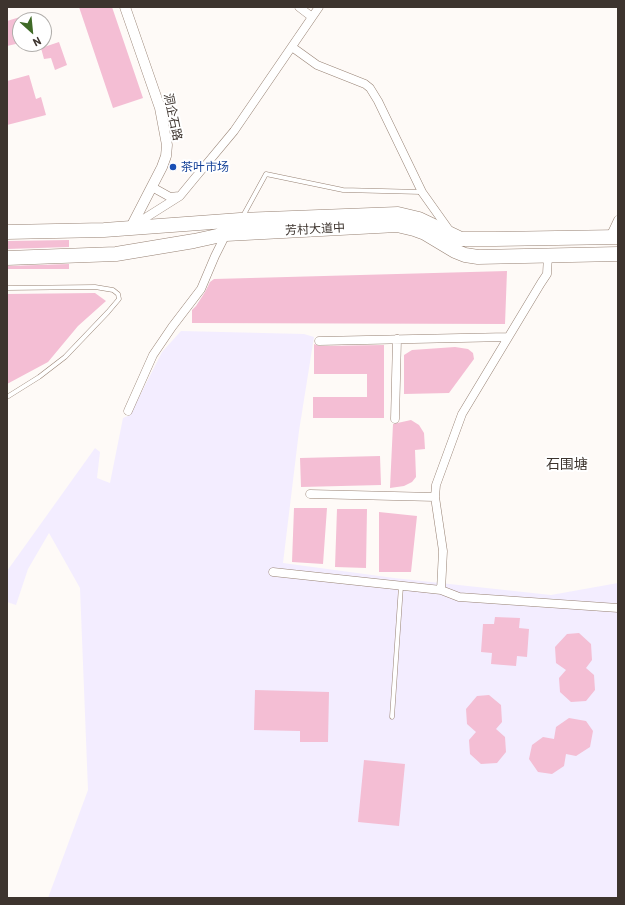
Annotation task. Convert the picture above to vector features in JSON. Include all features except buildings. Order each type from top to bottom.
[{"type":"highway","name":"芳村大道中","points":[[7,232],[130,229],[240,220],[398,214],[418,219],[461,239],[614,237]]},
{"type":"highway","name":"芳村大道中","points":[[7,258],[116,254],[226,234],[397,225],[406,226],[425,233],[446,246],[465,255],[478,257],[618,254]]},
{"type":"street","name":"洞企石路","points":[[125,7],[157,101],[166,134],[167,145],[166,156],[130,229]]},
{"type":"street","points":[[298,7],[312,17]]},
{"type":"street","points":[[130,229],[180,196],[230,136],[319,7]]},
{"type":"street","points":[[292,47],[317,65],[365,84],[370,88],[378,100],[422,192],[449,230]]},
{"type":"street","points":[[152,187],[170,197],[180,196]]},
{"type":"street","points":[[614,237],[618,220]]},
{"type":"street","points":[[128,411],[153,355],[201,289],[226,234]]},
{"type":"street","points":[[441,590],[443,551],[435,497],[436,485],[462,414],[547,274],[548,255]]},
{"type":"street","points":[[319,341],[508,337]]},
{"type":"street","points":[[395,419],[397,339]]},
{"type":"street","points":[[310,494],[435,497]]},
{"type":"street","points":[[273,572],[441,590],[459,597],[618,608]]},
{"type":"lane","points":[[240,220],[266,174],[342,190],[422,192]]},
{"type":"lane","points":[[7,288],[95,287],[113,290],[118,294],[119,299],[64,357],[38,377],[7,397]]},
{"type":"lane","points":[[392,717],[401,585]]},
{"type":"shaded area","points":[[181,331],[304,334],[314,337],[299,431],[283,563],[394,578],[551,595],[618,583],[618,898],[48,898],[88,790],[80,588],[49,533],[28,569],[16,605],[7,602],[7,571],[95,448],[100,452],[97,478],[110,483],[123,418],[130,415],[162,352]]},
{"type":"place","name":"茶叶市场","points":[[173,167]]},
{"type":"district","name":"石围塘","points":[[567,464]]}]
